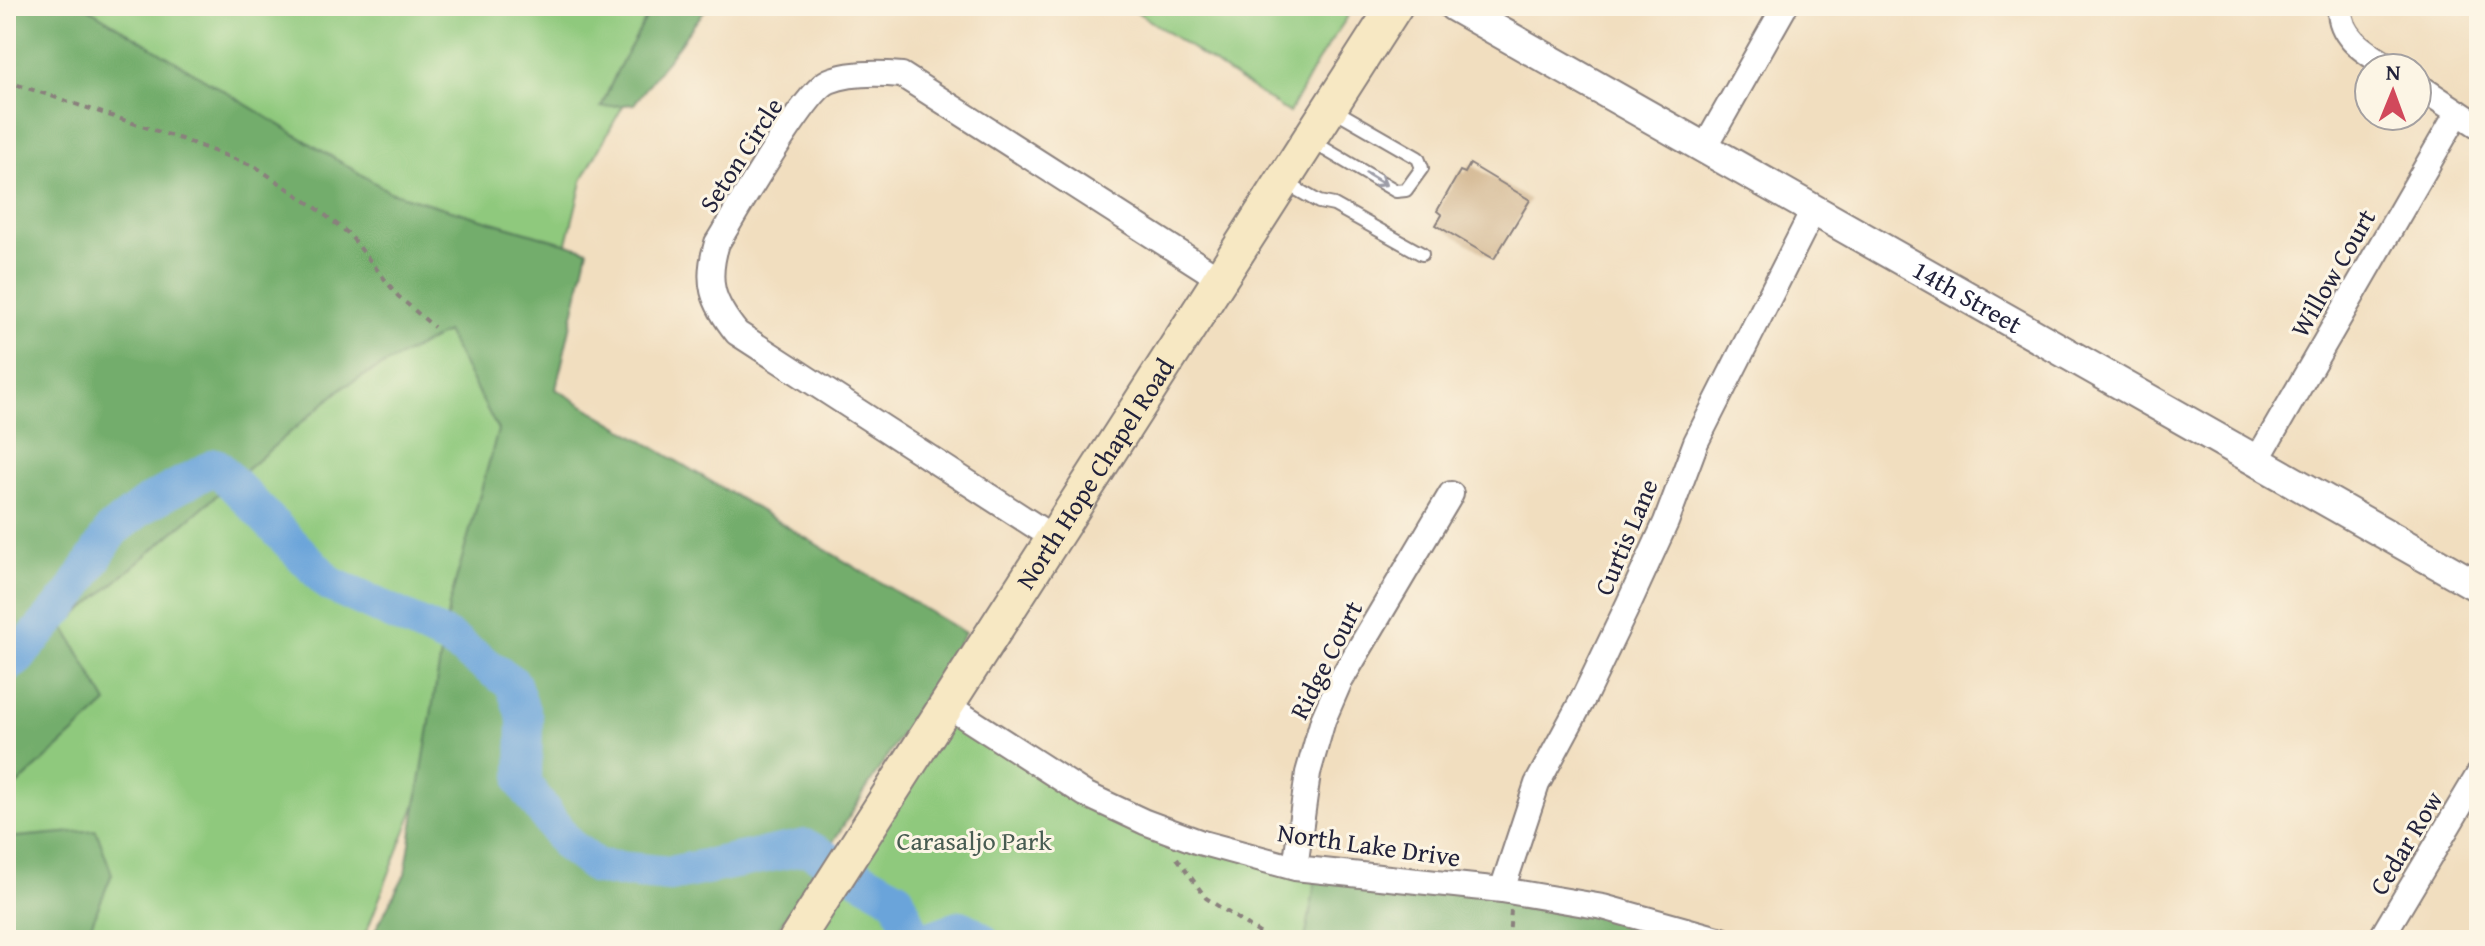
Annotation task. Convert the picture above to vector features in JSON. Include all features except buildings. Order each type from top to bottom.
[{"type":"main road","name":"North Hope Chapel Road","points":[[796,940],[1395,6]]},
{"type":"street","name":"14th Street","points":[[1454,6],[2479,587]]},
{"type":"street","points":[[1704,149],[1785,6]]},
{"type":"street","points":[[2340,6],[2339,16],[2345,32],[2367,52]]},
{"type":"street","name":"Seton Circle","points":[[1052,537],[737,333],[720,312],[710,284],[711,263],[717,243],[791,124],[826,82],[868,75],[902,75],[1219,278]]},
{"type":"street","points":[[2433,96],[2479,126]]},
{"type":"street","name":"Willow Court","points":[[2256,462],[2458,112]]},
{"type":"street","name":"Curtis Lane","points":[[1507,891],[1537,784],[1585,695],[1629,603],[1666,522],[1696,442],[1813,211]]},
{"type":"street","name":"Ridge Court","points":[[1295,868],[1308,773],[1323,720],[1339,683],[1451,494]]},
{"type":"street","name":"North Lake Drive","points":[[945,704],[1085,794],[1154,826],[1199,842],[1295,868],[1507,891],[1603,907],[1722,940]]},
{"type":"street","name":"Cedar Row","points":[[2380,940],[2479,774]]},
{"type":"lane","points":[[1309,139],[1396,191],[1406,190],[1422,168],[1418,158],[1329,107]]},
{"type":"lane","points":[[1282,181],[1319,202],[1334,205],[1422,254]]},
{"type":"path","points":[[6,81],[256,167],[349,234],[398,296],[434,327]]},
{"type":"path","points":[[1154,826],[1206,898],[1270,940]]},
{"type":"path","points":[[1507,891],[1509,940]]},
{"type":"green space","points":[[6,6],[84,6],[390,192],[588,250],[556,389],[965,633],[771,940],[370,940],[405,874],[449,605],[498,430],[446,332],[343,387],[64,626],[107,703],[6,795]]},
{"type":"green space","points":[[84,6],[678,6],[583,178],[489,559],[414,809],[361,940],[6,940],[6,704],[71,595],[389,192]]},
{"type":"green space","points":[[653,6],[708,6],[634,104],[601,107],[618,69]]},
{"type":"green space","points":[[1128,6],[1355,6],[1317,62],[1289,113]]},
{"type":"green space","name":"Carasaljo Park","points":[[945,704],[1058,778],[1199,842],[1722,940],[796,940]]},
{"type":"green space","points":[[96,830],[112,874],[85,940],[6,940],[6,838]]},
{"type":"green space","points":[[1317,873],[1512,892],[1706,940],[1305,940]]},
{"type":"waterway","points":[[6,665],[15,660],[71,595],[112,530],[149,502],[216,466],[330,584],[448,638],[513,684],[525,719],[524,784],[567,844],[597,867],[670,874],[806,847],[897,898],[915,940]]},
{"type":"waterway","points":[[927,940],[961,928],[981,940]]}]
